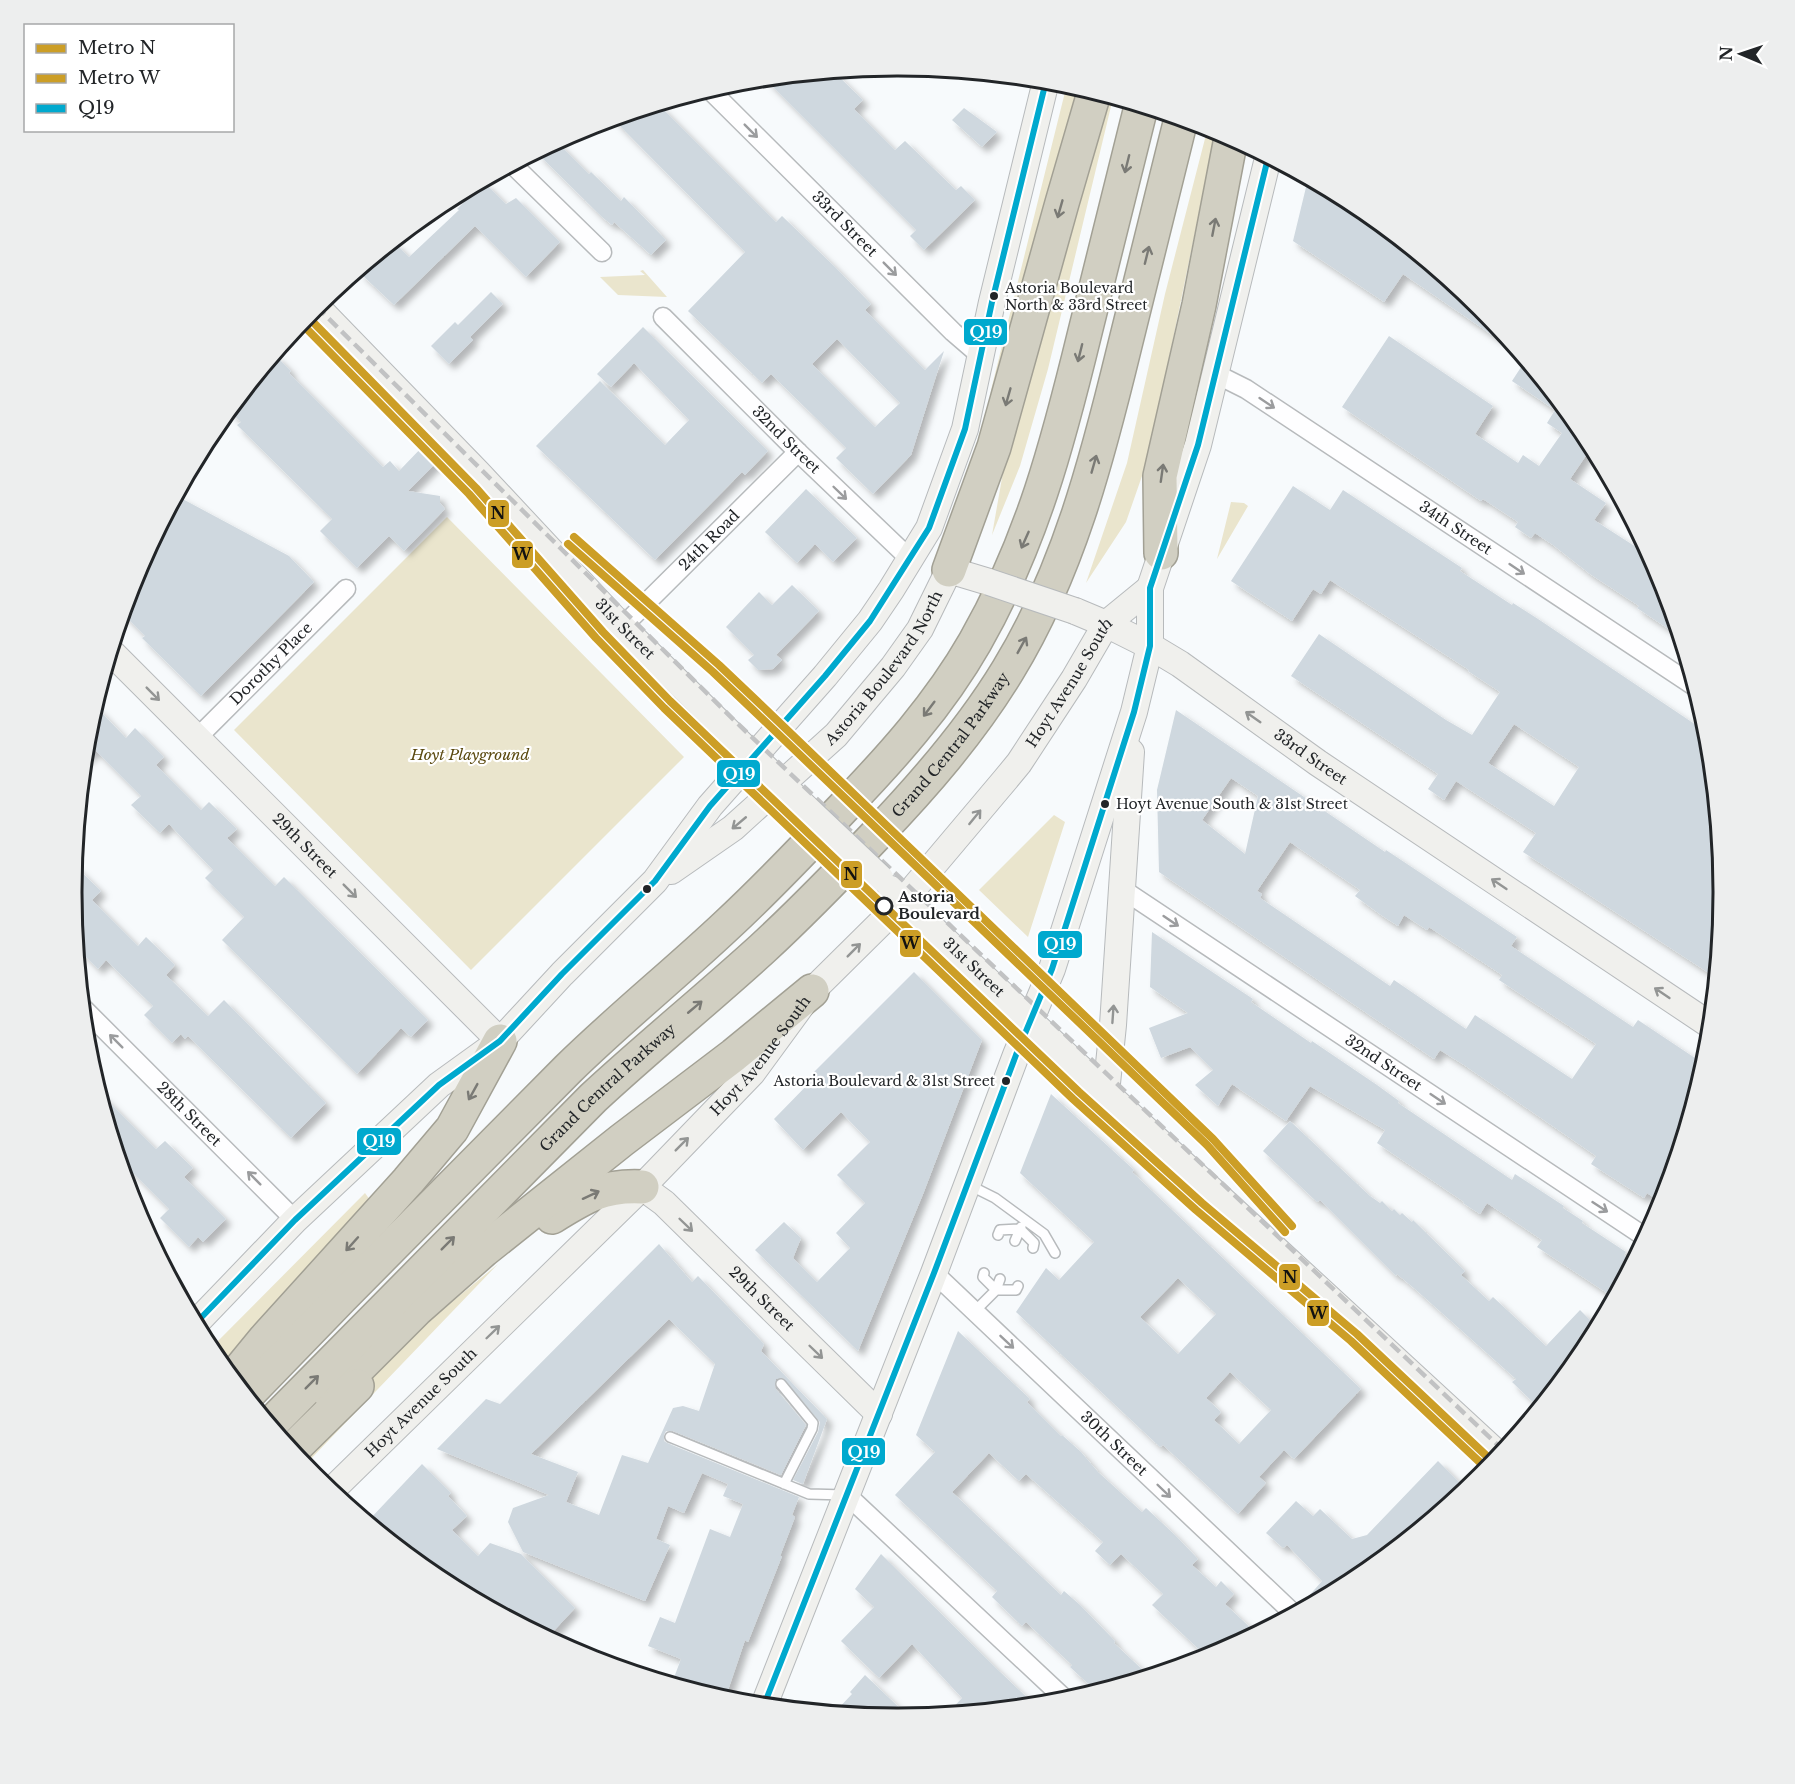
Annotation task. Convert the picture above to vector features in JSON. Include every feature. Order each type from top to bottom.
[{"type":"highway","points":[[949,570],[994,447],[1092,100]]},
{"type":"highway","points":[[252,1390],[575,1062],[718,933],[789,865],[890,758],[954,675],[975,641],[1011,569],[1029,530],[1043,491],[1064,419],[1139,114]]},
{"type":"highway","name":"Grand Central Parkway","points":[[275,1419],[586,1105],[808,905],[931,775],[983,707],[1008,671],[1029,633],[1070,541],[1108,413],[1178,127]]},
{"type":"highway","points":[[1161,553],[1160,476],[1199,304],[1230,148]]},
{"type":"highway","points":[[290,1436],[416,1310],[484,1250],[622,1140],[720,1067],[812,991]]},
{"type":"highway","points":[[239,1371],[452,1129],[500,1041]]},
{"type":"highway","points":[[298,1444],[434,1309],[528,1232],[591,1194],[620,1186],[642,1187]]},
{"type":"main road","points":[[202,1317],[295,1220],[439,1085],[500,1041],[562,974],[655,881],[710,806],[855,640],[891,590],[930,528],[965,429],[992,302],[1044,90]]},
{"type":"main road","points":[[767,1697],[1052,969],[1134,712],[1150,646],[1150,588],[1198,445],[1266,165]]},
{"type":"main road","name":"31st Street","points":[[323,313],[478,473],[622,627],[753,757],[1106,1093],[1493,1449]]},
{"type":"main road","name":"33rd Street","points":[[949,570],[1075,611],[1150,646],[1180,664],[1327,770],[1702,1020]]},
{"type":"main road","name":"Astoria Boulevard North","points":[[655,881],[734,828],[836,735],[893,667],[920,629],[949,570]]},
{"type":"main road","name":"Hoyt Avenue South","points":[[338,1485],[642,1187],[752,1072],[812,991],[903,901],[1019,763],[1074,679],[1106,624],[1150,588]]},
{"type":"main road","name":"29th Street","points":[[117,658],[500,1041]]},
{"type":"main road","points":[[1106,1093],[1134,712]]},
{"type":"main road","name":"29th Street","points":[[642,1187],[664,1203],[879,1414]]},
{"type":"street","name":"33rd Street","points":[[717,97],[953,332],[982,357]]},
{"type":"street","points":[[519,171],[602,252]]},
{"type":"street","name":"32nd Street","points":[[663,317],[798,453],[911,560]]},
{"type":"street","name":"34th Street","points":[[1216,374],[1246,389],[1685,680]]},
{"type":"street","name":"24th Road","points":[[622,627],[798,453]]},
{"type":"street","name":"Dorothy Place","points":[[197,738],[346,588]]},
{"type":"street","name":"32nd Street","points":[[1122,889],[1638,1232]]},
{"type":"street","name":"28th Street","points":[[92,1017],[295,1220]]},
{"type":"street","name":"30th Street","points":[[934,1273],[1287,1607]]},
{"type":"street","points":[[847,1495],[1057,1692]]},
{"type":"lane","points":[[968,1184],[995,1198],[1044,1234],[1055,1253]]},
{"type":"lane","points":[[1015,1241],[1024,1220]]},
{"type":"lane","points":[[998,1235],[1000,1230],[1020,1229],[1034,1244],[1033,1248]]},
{"type":"lane","points":[[984,1273],[983,1277],[996,1290],[1016,1290],[1018,1286]]},
{"type":"lane","points":[[975,1311],[996,1290],[1000,1279]]},
{"type":"lane","points":[[782,1384],[813,1423],[812,1430],[784,1484]]},
{"type":"lane","points":[[670,1437],[809,1494],[847,1495]]},
{"type":"green space","points":[[1065,94],[1078,97],[988,419],[991,390]]},
{"type":"green space","points":[[1104,103],[1109,104],[1111,105],[1048,369],[1020,466],[992,535],[1009,438]]},
{"type":"green space","points":[[1205,137],[1214,141],[1149,456],[1126,522],[1086,583],[1127,463],[1165,294]]},
{"type":"green space","points":[[643,270],[667,297],[618,295],[600,277],[645,275],[640,271]]},
{"type":"green space","points":[[1231,502],[1244,503],[1248,506],[1217,559]]},
{"type":"green space","name":"Hoyt Playground","points":[[447,517],[684,757],[471,970],[234,730]]},
{"type":"green space","points":[[1054,815],[1065,822],[1028,937],[979,890]]},
{"type":"green space","points":[[365,1193],[370,1200],[231,1361],[217,1342]]},
{"type":"green space","points":[[498,1264],[311,1459],[303,1450],[425,1324]]},
{"type":"building","points":[[841,78],[863,100],[854,109],[895,150],[905,141],[956,190],[961,186],[975,200],[924,250],[910,236],[916,230],[772,86]]},
{"type":"building","points":[[964,108],[997,132],[982,147],[952,120]]},
{"type":"building","points":[[665,111],[776,222],[782,216],[835,267],[871,304],[865,310],[925,370],[944,351],[911,455],[873,494],[836,458],[846,448],[820,422],[771,374],[762,383],[688,311],[745,252],[620,126]],"holes":[[[837,339],[900,403],[875,427],[812,364]]]},
{"type":"building","points":[[564,149],[621,201],[624,197],[666,240],[651,255],[614,222],[612,225],[543,158]]},
{"type":"building","points":[[489,187],[506,204],[516,198],[560,242],[526,277],[475,226],[394,305],[363,276],[399,247],[409,257],[459,210],[457,209],[464,202]]},
{"type":"building","points":[[1306,187],[1351,214],[1394,245],[1435,279],[1494,337],[1403,274],[1384,302],[1293,241]]},
{"type":"building","points":[[491,292],[503,304],[470,337],[473,340],[449,364],[431,346],[455,322],[458,325]]},
{"type":"building","points":[[643,327],[768,451],[745,475],[742,472],[655,560],[536,446],[600,381],[665,445],[689,420],[634,363],[611,387],[597,374]]},
{"type":"building","points":[[1389,336],[1493,406],[1475,434],[1518,463],[1523,455],[1539,466],[1562,433],[1547,423],[1555,410],[1586,455],[1570,479],[1606,503],[1594,520],[1636,547],[1670,630],[1553,545],[1535,533],[1531,538],[1515,527],[1518,522],[1483,499],[1481,501],[1342,407]]},
{"type":"building","points":[[280,360],[291,371],[289,373],[383,467],[390,461],[399,471],[426,443],[441,458],[408,491],[440,496],[440,503],[445,509],[404,551],[389,536],[357,568],[320,531],[332,519],[237,425],[241,422],[235,417]]},
{"type":"building","points":[[1521,367],[1554,409],[1512,381]]},
{"type":"building","points":[[1293,486],[1330,510],[1343,490],[1462,568],[1460,571],[1538,619],[1695,724],[1706,786],[1711,839],[1713,892],[1708,973],[1523,852],[1536,833],[1456,781],[1444,800],[1428,789],[1438,774],[1291,676],[1319,634],[1446,720],[1472,735],[1500,692],[1330,580],[1321,594],[1313,589],[1292,621],[1231,581]],"holes":[[[1514,724],[1579,767],[1554,806],[1488,763]]]},
{"type":"building","points":[[806,489],[857,538],[833,562],[815,544],[797,563],[765,532]]},
{"type":"building","points":[[183,499],[289,556],[314,582],[201,696],[142,638],[145,636],[129,620],[144,580]]},
{"type":"building","points":[[792,585],[819,611],[776,655],[782,660],[773,669],[758,670],[748,660],[754,655],[726,627],[759,592],[772,605]]},
{"type":"building","points":[[1176,710],[1385,852],[1386,850],[1517,937],[1511,946],[1633,1027],[1638,1020],[1695,1058],[1670,1154],[1654,1197],[1647,1193],[1644,1198],[1591,1164],[1596,1156],[1464,1065],[1440,1050],[1434,1059],[1159,872],[1157,790]],"holes":[[[1231,778],[1258,796],[1245,854],[1202,820]],[[1290,842],[1360,890],[1355,896],[1381,915],[1398,926],[1404,915],[1427,930],[1429,927],[1502,975],[1499,980],[1596,1044],[1572,1079],[1475,1015],[1466,1029],[1394,980],[1390,986],[1260,898],[1262,894],[1257,891]]]},
{"type":"building","points":[[102,714],[126,738],[135,728],[164,757],[156,765],[201,810],[209,802],[237,829],[227,838],[275,886],[284,877],[428,1020],[411,1037],[401,1028],[357,1074],[222,940],[244,917],[205,878],[213,870],[169,824],[160,833],[131,805],[141,796],[95,750]]},
{"type":"building","points":[[83,873],[101,891],[92,900],[138,946],[146,937],[175,965],[166,975],[208,1016],[224,1000],[326,1103],[291,1138],[188,1036],[185,1039],[181,1034],[172,1043],[144,1015],[153,1006],[106,960],[98,969],[85,956]]},
{"type":"building","points":[[1152,932],[1253,999],[1251,1002],[1377,1085],[1399,1101],[1398,1103],[1512,1180],[1515,1174],[1564,1206],[1563,1208],[1583,1221],[1582,1223],[1626,1252],[1624,1255],[1627,1257],[1608,1293],[1537,1247],[1542,1240],[1487,1203],[1480,1214],[1463,1203],[1377,1143],[1385,1130],[1310,1086],[1286,1121],[1232,1084],[1218,1106],[1195,1085],[1213,1070],[1190,1047],[1161,1058],[1149,1028],[1188,1013],[1150,987]]},
{"type":"building","points":[[914,972],[982,1040],[923,1194],[858,1351],[755,1250],[784,1222],[801,1238],[793,1258],[817,1282],[850,1248],[836,1233],[865,1203],[837,1175],[870,1142],[841,1112],[803,1150],[774,1119],[813,1079],[813,1073]]},
{"type":"building","points":[[1051,1094],[1134,1170],[1132,1172],[1361,1389],[1294,1459],[1284,1450],[1259,1477],[1266,1483],[1238,1514],[1163,1445],[1160,1447],[1016,1312],[1046,1268],[1059,1280],[1094,1242],[1020,1173]],"holes":[[[1178,1278],[1216,1314],[1178,1354],[1140,1317]],[[1230,1372],[1271,1410],[1239,1444],[1214,1420],[1221,1412],[1206,1398]]]},
{"type":"building","points":[[110,1103],[156,1149],[165,1141],[193,1168],[184,1177],[226,1219],[203,1242],[198,1237],[189,1247],[160,1218],[169,1209],[132,1172]]},
{"type":"building","points":[[1290,1121],[1370,1196],[1380,1203],[1382,1201],[1392,1211],[1394,1209],[1412,1222],[1413,1220],[1465,1271],[1461,1275],[1489,1301],[1493,1297],[1546,1346],[1580,1310],[1591,1321],[1576,1345],[1533,1402],[1512,1382],[1516,1379],[1415,1289],[1397,1274],[1396,1276],[1320,1200],[1317,1202],[1263,1151]]},
{"type":"building","points":[[659,1244],[692,1282],[698,1276],[764,1344],[761,1351],[827,1419],[803,1484],[793,1480],[818,1432],[820,1422],[783,1378],[776,1379],[775,1388],[806,1425],[781,1475],[673,1431],[666,1431],[664,1435],[664,1441],[667,1443],[799,1497],[792,1515],[795,1517],[780,1556],[782,1556],[748,1642],[745,1640],[728,1690],[674,1676],[681,1659],[648,1646],[660,1617],[675,1623],[710,1529],[730,1537],[743,1504],[723,1496],[728,1484],[702,1473],[684,1513],[668,1506],[656,1539],[670,1545],[645,1601],[523,1552],[508,1522],[513,1508],[549,1495],[437,1449],[486,1399],[500,1404]],"holes":[[[669,1319],[715,1364],[699,1411],[683,1406],[673,1408],[648,1463],[622,1455],[599,1515],[566,1502],[578,1472],[531,1454]]]},
{"type":"building","points":[[958,1331],[1030,1399],[1027,1402],[1061,1436],[1081,1452],[1098,1472],[1142,1512],[1146,1508],[1175,1535],[1198,1559],[1192,1565],[1216,1587],[1221,1581],[1234,1594],[1225,1604],[1249,1627],[1199,1649],[1152,1605],[1163,1594],[1135,1567],[1121,1554],[1110,1565],[1095,1551],[1103,1542],[1026,1474],[1019,1481],[989,1453],[952,1492],[1061,1595],[1064,1591],[1080,1605],[1115,1641],[1114,1643],[1142,1670],[1089,1685],[1070,1667],[1072,1665],[1026,1622],[1022,1626],[992,1597],[997,1591],[895,1495],[935,1452],[916,1435]]},
{"type":"building","points":[[1438,1461],[1459,1482],[1394,1539],[1351,1570],[1310,1595],[1322,1581],[1287,1545],[1283,1548],[1266,1533],[1296,1501],[1313,1516],[1320,1509],[1352,1539],[1367,1535]]},
{"type":"building","points":[[422,1464],[451,1493],[448,1496],[467,1516],[452,1530],[478,1556],[490,1543],[521,1554],[575,1608],[554,1631],[490,1598],[444,1570],[373,1516]]},
{"type":"building","points":[[881,1554],[1027,1697],[955,1706],[962,1698],[912,1644],[879,1678],[841,1641],[874,1607],[855,1589]]},
{"type":"building","points":[[865,1675],[900,1708],[841,1706],[852,1694],[850,1692]]},
{"type":"railway","points":[[323,313],[737,723],[1497,1445]]},
{"type":"metro line","name":"N","points":[[314,323],[476,488],[603,632],[670,701],[1079,1092],[1202,1203],[1357,1334],[1486,1456]]},
{"type":"metro line","name":"W","points":[[307,329],[469,494],[596,638],[664,708],[1073,1099],[1196,1210],[1351,1341],[1480,1463]]},
{"type":"metro line","name":"N","points":[[574,537],[758,702],[1213,1139],[1292,1226]]},
{"type":"metro line","name":"W","points":[[568,544],[713,672],[1207,1145],[1285,1232]]},
{"type":"transit line","name":"Q19","points":[[202,1317],[295,1220],[439,1085],[500,1041],[562,974],[655,881],[710,806],[825,676],[870,621],[929,528],[965,429],[992,302],[1044,90]]},
{"type":"transit line","name":"Q19","points":[[767,1697],[934,1273],[1016,1055],[1052,969],[1134,712],[1150,646],[1150,588],[1198,445],[1266,165]]},
{"type":"place","name":"Astoria Boulevard North & 33rd Street","points":[[994,296]]},
{"type":"place","name":"Hoyt Avenue South & 31st Street","points":[[1105,804]]},
{"type":"place","name":"Astoria Boulevard","points":[[884,906]]},
{"type":"place","name":"Astoria Boulevard & 31st Street","points":[[1006,1081]]}]
